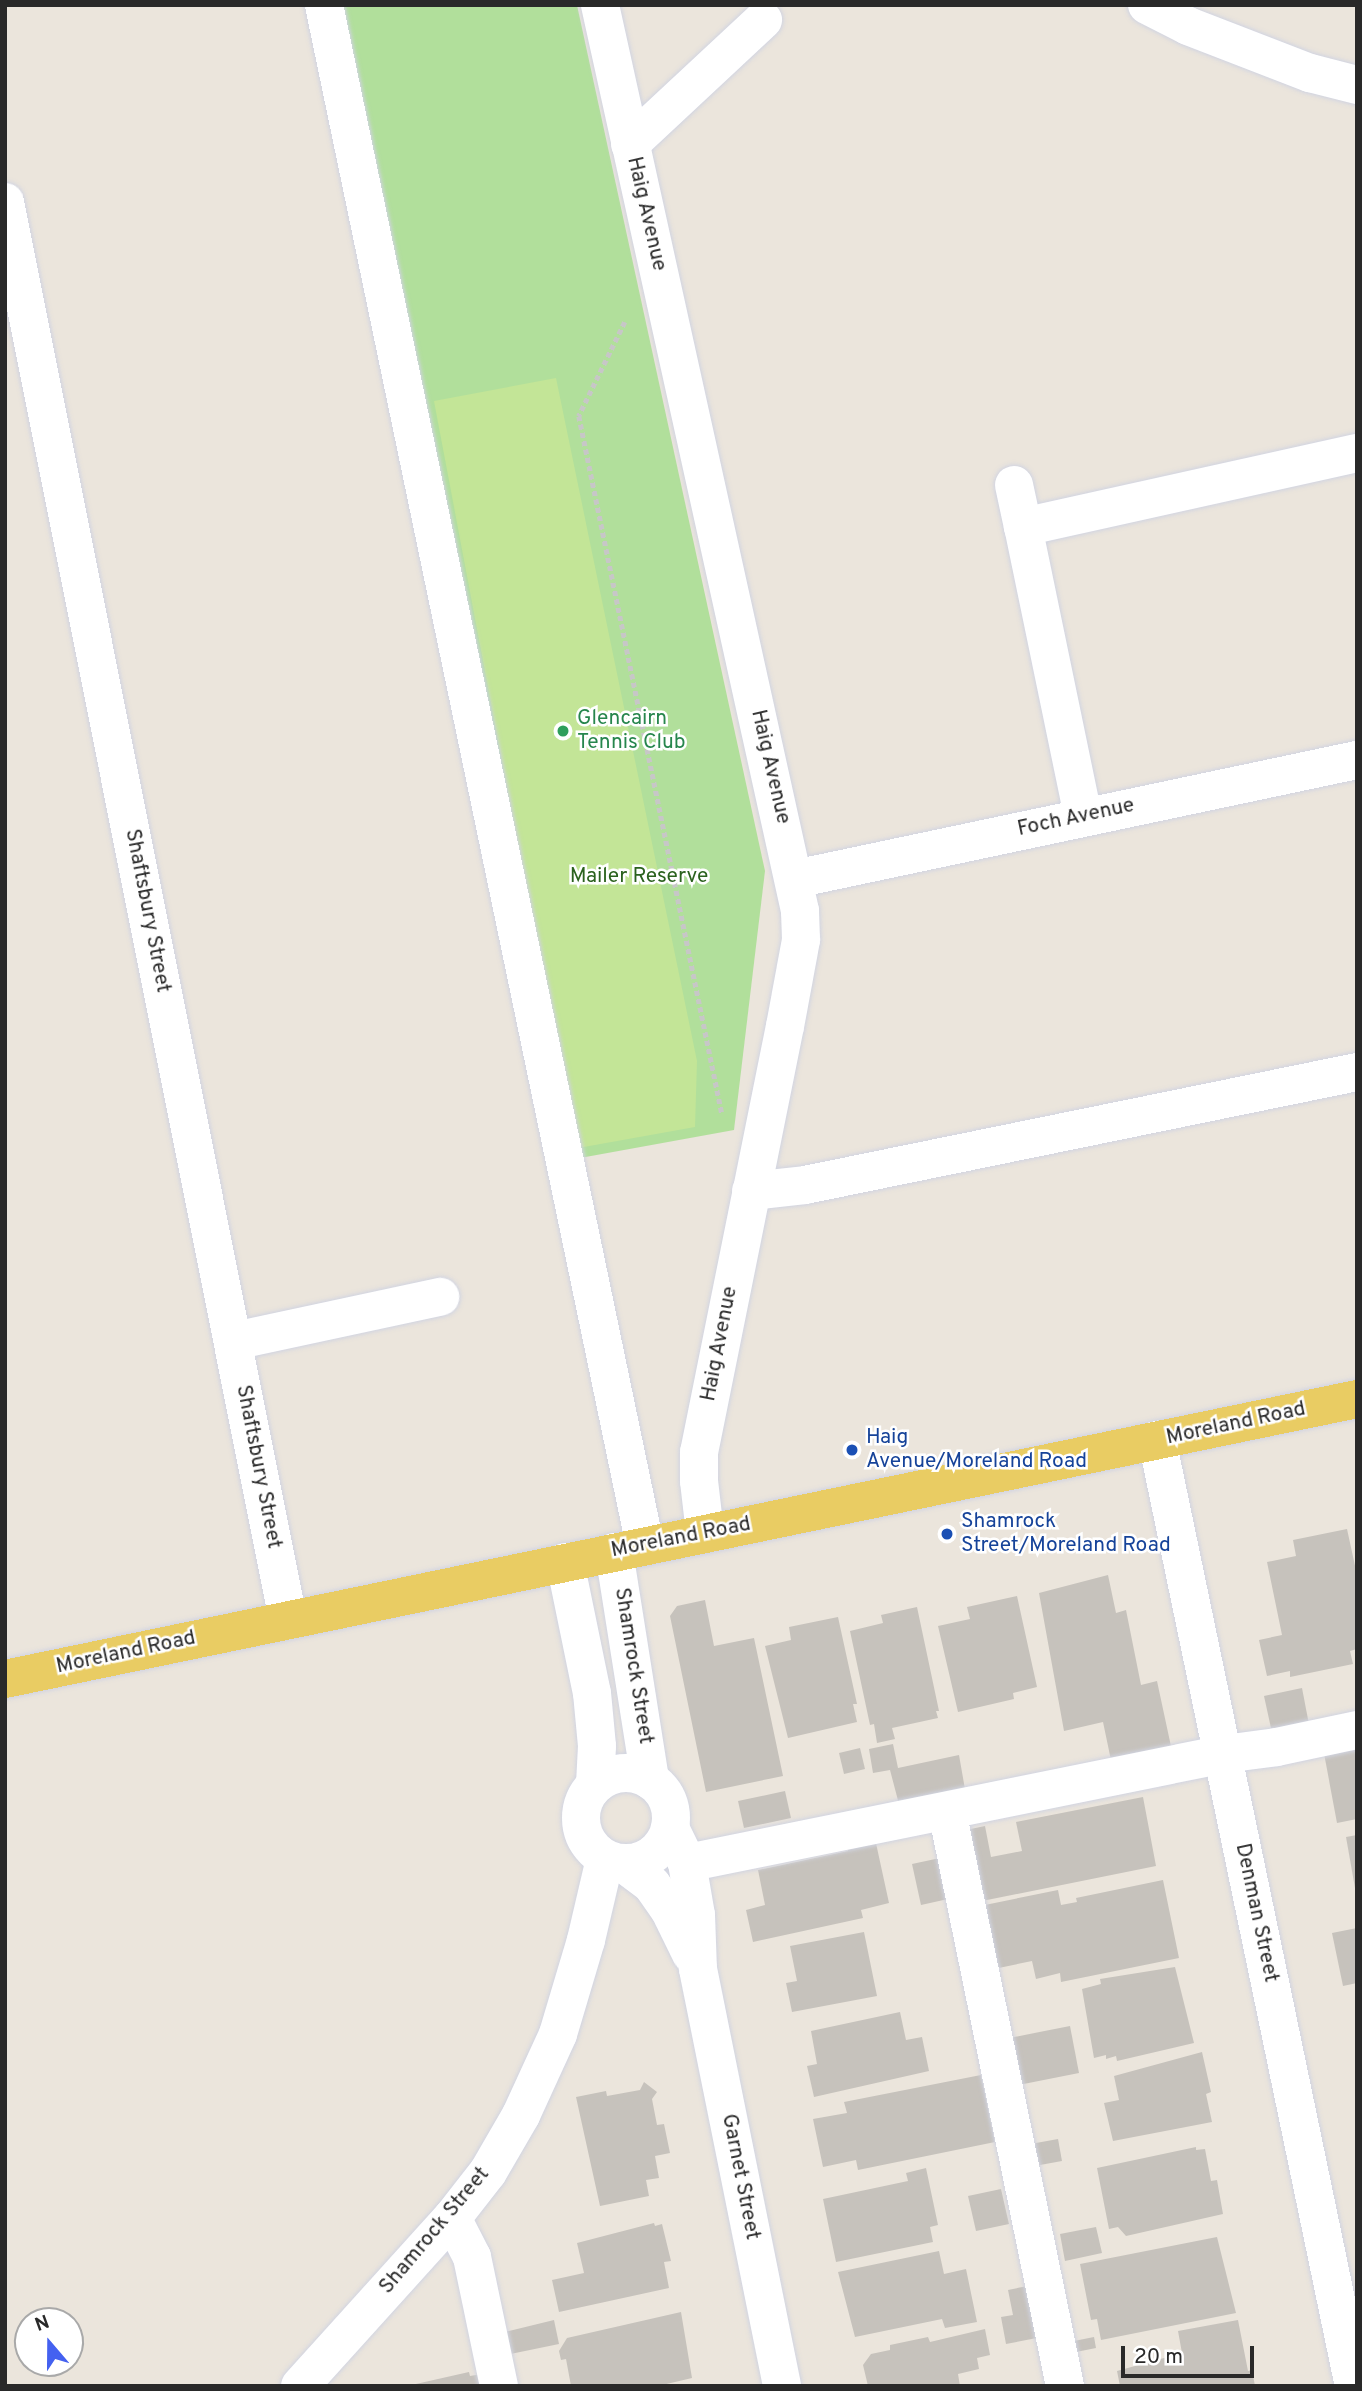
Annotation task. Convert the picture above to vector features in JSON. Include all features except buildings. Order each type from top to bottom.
[{"type":"main road","name":"Moreland Road","points":[[5,1679],[1357,1399]]},
{"type":"street","name":"Shamrock Street","points":[[324,5],[630,1548],[636,1682],[650,1780]]},
{"type":"street","name":"Haig Avenue","points":[[600,5],[795,879],[801,940],[699,1452],[698,1481],[705,1534]]},
{"type":"street","points":[[1147,5],[1188,26],[1310,73],[1357,85]]},
{"type":"street","points":[[630,144],[763,20]]},
{"type":"street","name":"Shaftsbury Street","points":[[5,202],[11,254],[234,1342],[288,1619]]},
{"type":"street","points":[[1023,527],[1357,453]]},
{"type":"street","points":[[1014,485],[1083,816]]},
{"type":"street","name":"Foch Avenue","points":[[795,879],[1357,760]]},
{"type":"street","points":[[751,1191],[805,1185],[1357,1072]]},
{"type":"street","points":[[234,1342],[440,1297]]},
{"type":"street","name":"Denman Street","points":[[1157,1440],[1354,2386]]},
{"type":"street","points":[[565,1562],[592,1689],[597,1746],[595,1785],[581,1810],[580,1825],[585,1838],[614,1861],[647,1858],[665,1840],[670,1828],[667,1802],[650,1780],[637,1774],[622,1773],[595,1785]]},
{"type":"street","points":[[592,1689],[636,1682]]},
{"type":"street","points":[[687,1863],[1224,1754],[1277,1747],[1357,1730]]},
{"type":"street","points":[[947,1811],[1065,2386]]},
{"type":"street","name":"Garnet Street","points":[[670,1828],[687,1863],[696,1914],[698,1969],[782,2386]]},
{"type":"street","name":"Shamrock Street","points":[[300,2386],[452,2218],[488,2172],[522,2115],[558,2034],[586,1940],[614,1861]]},
{"type":"street","name":"Garnet Street","points":[[614,1861],[652,1885],[698,1969]]},
{"type":"street","points":[[452,2218],[472,2258],[499,2386]]},
{"type":"path","points":[[628,316],[579,416],[723,1119]]},
{"type":"green space","name":"Mailer Reserve","points":[[334,5],[577,5],[765,871],[734,1130],[569,1160]]},
{"type":"green space","name":"Glencairn Tennis Club","points":[[556,378],[697,1061],[695,1127],[567,1150],[563,1085],[434,401]]},
{"type":"place","name":"Glencairn Tennis Club","points":[[563,731]]},
{"type":"place","name":"Haig Avenue/Moreland Road","points":[[852,1450]]},
{"type":"place","name":"Shamrock Street/Moreland Road","points":[[947,1534]]}]
